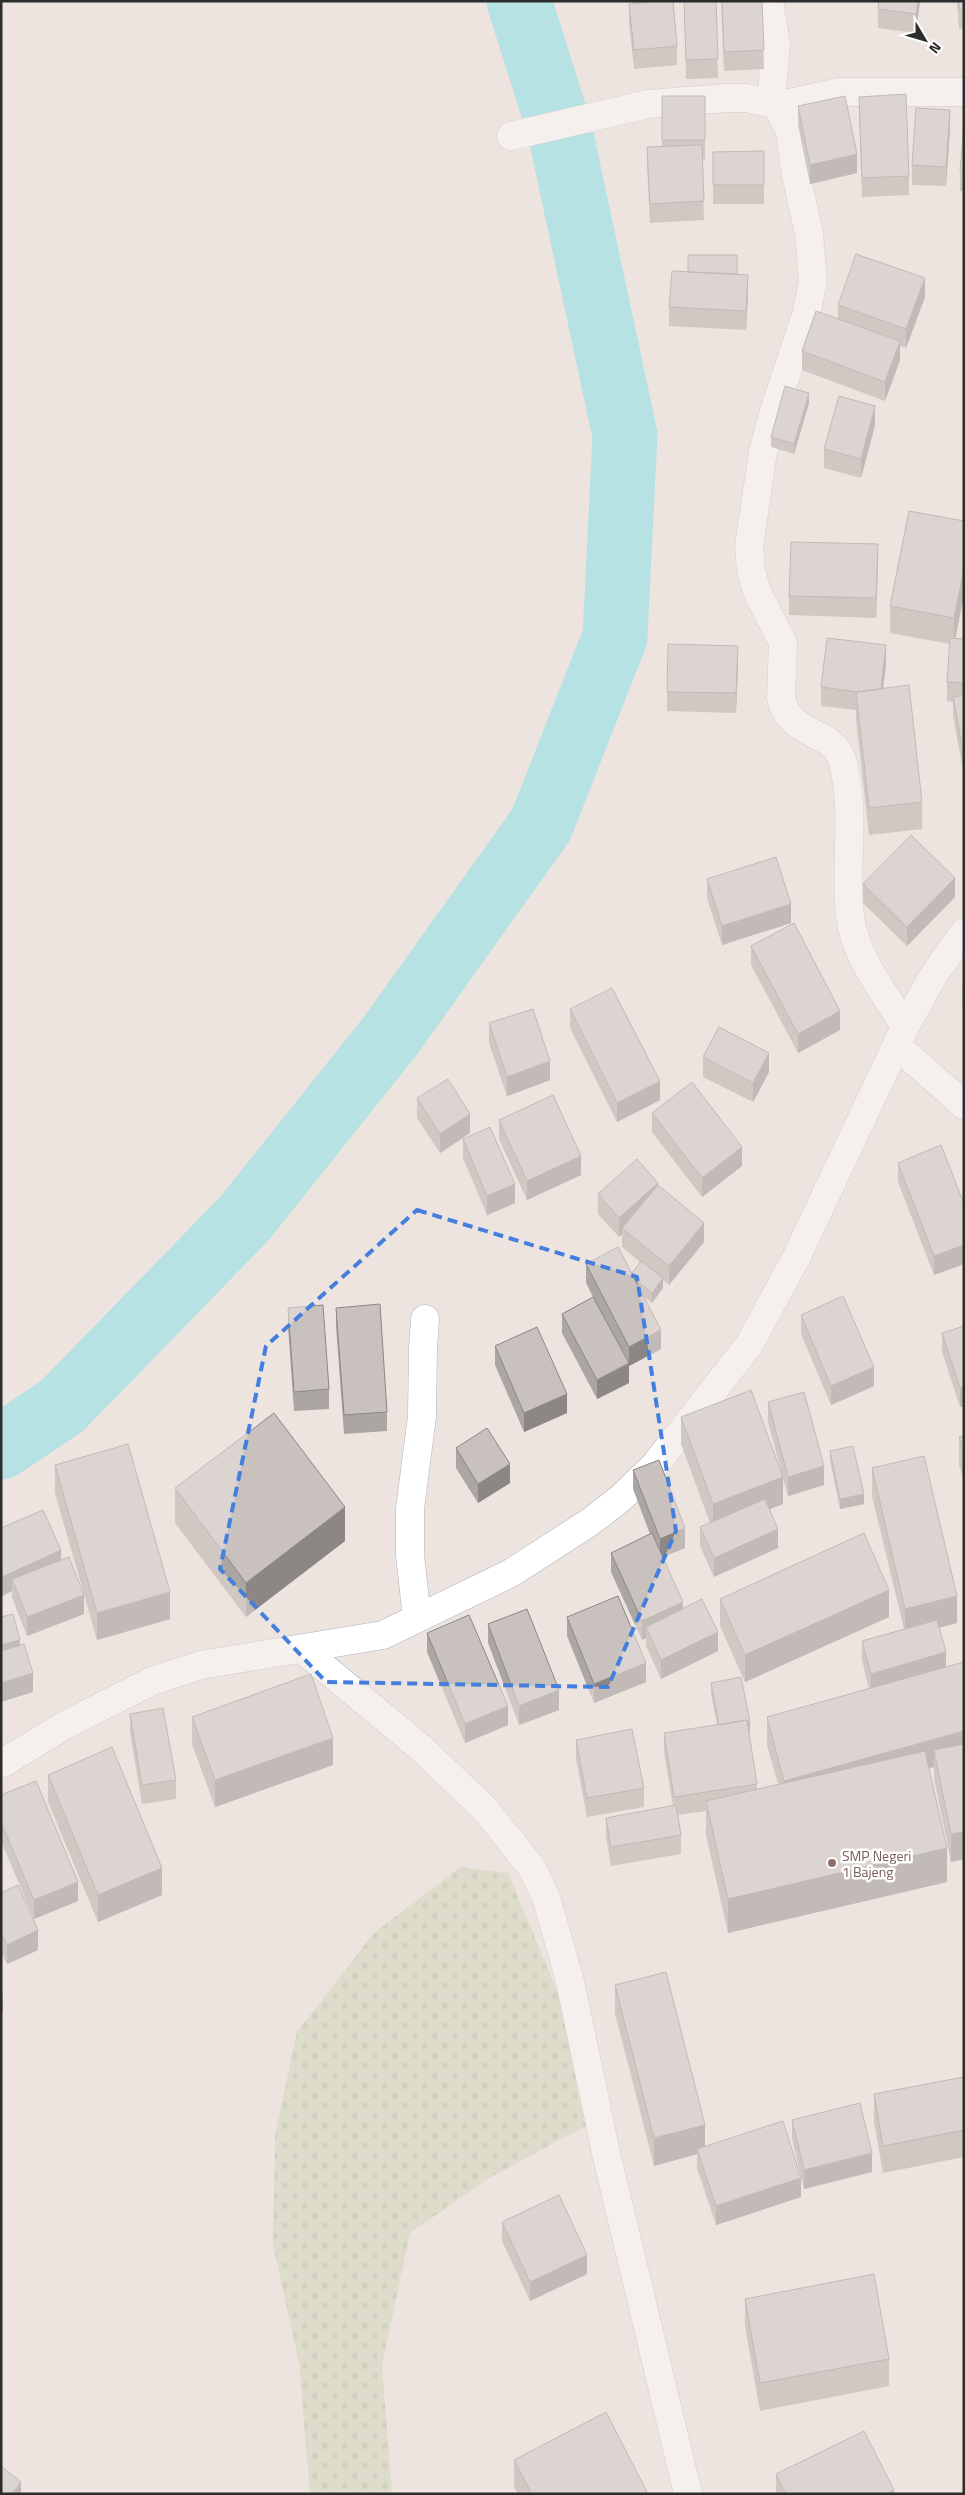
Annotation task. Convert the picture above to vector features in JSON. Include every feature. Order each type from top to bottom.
[{"type":"street","points":[[769,1],[776,43],[774,104],[790,131],[795,170],[809,234],[814,281],[806,315],[773,414],[763,452],[749,546],[751,571],[757,592],[783,643],[781,698],[783,707],[801,728],[828,741],[841,756],[847,783],[850,916],[864,959],[901,1036],[964,1105]]},
{"type":"street","points":[[520,133],[661,102],[736,98],[774,104],[839,92],[964,92]]},
{"type":"street","points":[[1,1764],[83,1715],[152,1681],[201,1665],[303,1650],[383,1635],[511,1573],[590,1522],[621,1498],[655,1465],[750,1345],[796,1258],[901,1036],[933,976],[964,932]]},
{"type":"street","points":[[417,1618],[410,1555],[410,1509],[422,1416],[423,1348],[426,1318]]},
{"type":"street","points":[[303,1650],[422,1748],[486,1810],[532,1868],[546,1897],[570,1981],[606,2153],[688,2494]]},
{"type":"highlighted area","points":[[417,1210],[637,1277],[676,1531],[608,1687],[326,1682],[220,1569],[266,1346]]},
{"type":"green space","points":[[460,1867],[508,1873],[572,2026],[593,2122],[489,2178],[410,2233],[382,2366],[392,2494],[310,2494],[299,2363],[273,2244],[275,2135],[297,2032],[374,1933]]},
{"type":"building","points":[[673,1],[677,46],[634,50],[629,4]]},
{"type":"building","points":[[684,1],[716,1],[718,59],[686,60]]},
{"type":"building","points":[[722,1],[762,1],[764,50],[724,52]]},
{"type":"building","points":[[879,1],[918,1],[916,14],[878,9]]},
{"type":"building","points":[[959,1],[964,1],[964,9],[959,10]]},
{"type":"building","points":[[906,94],[909,176],[862,178],[859,97]]},
{"type":"building","points":[[662,96],[705,96],[705,140],[662,140]]},
{"type":"building","points":[[845,96],[857,154],[810,165],[798,106]]},
{"type":"building","points":[[916,108],[950,110],[946,167],[912,165]]},
{"type":"building","points":[[964,124],[964,172],[960,172]]},
{"type":"building","points":[[702,145],[704,201],[650,204],[647,147]]},
{"type":"building","points":[[764,151],[764,185],[713,185],[713,152]]},
{"type":"building","points":[[856,254],[925,278],[906,329],[838,305]]},
{"type":"building","points":[[688,255],[737,255],[737,274],[688,272]]},
{"type":"building","points":[[672,271],[748,275],[746,311],[669,307]]},
{"type":"building","points":[[816,311],[900,341],[885,382],[802,351]]},
{"type":"building","points":[[785,386],[809,393],[794,444],[771,437]]},
{"type":"building","points":[[839,396],[875,406],[861,459],[824,449]]},
{"type":"building","points":[[909,511],[964,521],[964,568],[954,618],[890,606]]},
{"type":"building","points":[[791,542],[878,544],[876,598],[789,596]]},
{"type":"building","points":[[827,638],[886,645],[881,689],[858,692],[821,687]]},
{"type":"building","points":[[950,638],[964,639],[964,683],[947,682]]},
{"type":"building","points":[[668,644],[738,646],[736,693],[667,692]]},
{"type":"building","points":[[909,685],[922,802],[869,808],[856,692]]},
{"type":"building","points":[[964,695],[964,757],[953,697]]},
{"type":"building","points":[[911,835],[955,878],[907,927],[863,884]]},
{"type":"building","points":[[776,857],[791,904],[722,926],[707,879]]},
{"type":"building","points":[[794,923],[840,1011],[798,1034],[751,946]]},
{"type":"building","points":[[612,988],[660,1081],[617,1103],[570,1009]]},
{"type":"building","points":[[533,1009],[550,1061],[507,1077],[489,1023]]},
{"type":"building","points":[[719,1027],[769,1053],[753,1083],[703,1057]]},
{"type":"building","points":[[448,1079],[470,1114],[440,1134],[417,1098]]},
{"type":"building","points":[[692,1082],[742,1147],[702,1178],[652,1113]]},
{"type":"building","points":[[553,1095],[581,1156],[527,1181],[499,1120]]},
{"type":"building","points":[[490,1127],[515,1184],[487,1196],[463,1139]]},
{"type":"building","points":[[941,1145],[964,1204],[964,1245],[934,1256],[898,1163]]},
{"type":"building","points":[[637,1159],[658,1183],[619,1218],[598,1194]]},
{"type":"building","points":[[658,1185],[704,1223],[669,1266],[622,1228]]},
{"type":"building","points":[[618,1247],[661,1330],[629,1347],[586,1264]]},
{"type":"building","points":[[641,1261],[663,1278],[652,1293],[636,1280],[632,1273]]},
{"type":"building","points":[[843,1296],[874,1367],[831,1386],[801,1315]]},
{"type":"building","points":[[593,1297],[629,1363],[597,1380],[562,1314]]},
{"type":"building","points":[[380,1304],[387,1412],[344,1415],[336,1308]]},
{"type":"building","points":[[323,1305],[329,1389],[294,1392],[288,1308]]},
{"type":"building","points":[[964,1326],[964,1387],[960,1388],[942,1333]]},
{"type":"building","points":[[537,1327],[567,1394],[524,1413],[495,1346]]},
{"type":"building","points":[[751,1390],[783,1477],[713,1504],[681,1417]]},
{"type":"building","points":[[804,1392],[824,1466],[788,1477],[768,1402]]},
{"type":"building","points":[[274,1413],[345,1507],[246,1583],[175,1488]]},
{"type":"building","points":[[487,1428],[510,1464],[478,1484],[456,1448]]},
{"type":"building","points":[[964,1436],[964,1453],[959,1437]]},
{"type":"building","points":[[128,1444],[170,1592],[97,1613],[55,1465]]},
{"type":"building","points":[[853,1446],[864,1494],[840,1499],[830,1451]]},
{"type":"building","points":[[924,1456],[957,1596],[905,1609],[872,1468]]},
{"type":"building","points":[[659,1460],[685,1528],[660,1539],[633,1470]]},
{"type":"building","points":[[765,1499],[778,1529],[714,1558],[700,1527]]},
{"type":"building","points":[[43,1510],[61,1550],[2,1577],[1,1528]]},
{"type":"building","points":[[652,1533],[683,1602],[642,1621],[611,1553]]},
{"type":"building","points":[[864,1533],[889,1590],[745,1655],[720,1599]]},
{"type":"building","points":[[69,1557],[84,1595],[27,1617],[12,1579]]},
{"type":"building","points":[[618,1596],[646,1663],[594,1684],[567,1617]]},
{"type":"building","points":[[702,1599],[718,1632],[661,1660],[646,1627]]},
{"type":"building","points":[[527,1609],[559,1690],[519,1706],[488,1624]]},
{"type":"building","points":[[13,1614],[20,1640],[1,1645],[1,1617]]},
{"type":"building","points":[[469,1615],[508,1706],[465,1724],[427,1633]]},
{"type":"building","points":[[937,1620],[946,1652],[871,1674],[862,1641]]},
{"type":"building","points":[[24,1644],[33,1673],[1,1683],[1,1651]]},
{"type":"building","points":[[964,1662],[964,1731],[784,1781],[767,1717]]},
{"type":"building","points":[[311,1674],[333,1738],[215,1780],[192,1717]]},
{"type":"building","points":[[741,1677],[750,1721],[719,1725],[711,1683]]},
{"type":"building","points":[[163,1708],[176,1780],[142,1785],[130,1714]]},
{"type":"building","points":[[747,1720],[757,1784],[674,1797],[664,1733]]},
{"type":"building","points":[[632,1729],[644,1788],[587,1798],[576,1740]]},
{"type":"building","points":[[964,1744],[964,1832],[951,1834],[934,1750]]},
{"type":"building","points":[[112,1747],[162,1868],[98,1895],[48,1775]]},
{"type":"building","points":[[925,1751],[947,1848],[728,1899],[706,1801]]},
{"type":"building","points":[[36,1781],[78,1882],[34,1900],[1,1822],[1,1795]]},
{"type":"building","points":[[676,1805],[681,1835],[611,1847],[606,1818]]},
{"type":"building","points":[[18,1885],[38,1930],[7,1945],[1,1933],[1,1893]]},
{"type":"building","points":[[666,1972],[705,2125],[654,2138],[615,1985]]},
{"type":"building","points":[[964,2077],[964,2130],[883,2146],[874,2094]]},
{"type":"building","points":[[860,2103],[872,2153],[804,2170],[792,2120]]},
{"type":"building","points":[[783,2121],[801,2178],[716,2206],[697,2149]]},
{"type":"building","points":[[559,2195],[587,2255],[530,2282],[502,2222]]},
{"type":"building","points":[[874,2274],[889,2359],[760,2383],[745,2299]]},
{"type":"building","points":[[606,2412],[647,2492],[644,2494],[532,2494],[514,2460]]},
{"type":"building","points":[[864,2431],[894,2490],[886,2494],[786,2494],[776,2474]]},
{"type":"building","points":[[1,2466],[21,2482],[12,2494],[1,2494]]},
{"type":"waterway","points":[[1,1447],[62,1406],[244,1219],[391,1035],[541,825],[615,637],[625,435],[560,131],[519,1]]},
{"type":"place","name":"SMP Negeri 1 Bajeng","points":[[832,1863]]}]
